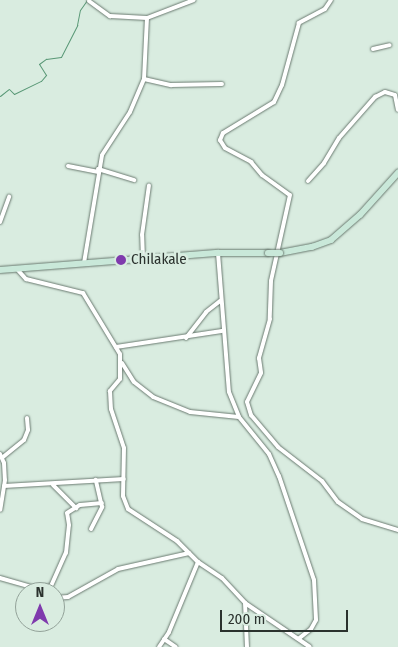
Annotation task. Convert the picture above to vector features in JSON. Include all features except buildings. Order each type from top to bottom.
[{"type":"street","points":[[89,1],[110,16],[147,18],[194,0]]},
{"type":"street","points":[[332,0],[325,9],[299,23],[282,85],[274,102],[223,133],[220,140],[225,148],[245,157],[276,187],[290,195],[288,212],[278,239],[271,281],[270,319],[259,358],[262,373],[247,402],[251,415],[278,447],[322,481],[338,502],[362,519],[398,530]]},
{"type":"street","points":[[84,263],[98,171],[105,149],[136,101],[144,79],[147,18]]},
{"type":"street","points":[[373,49],[390,45]]},
{"type":"street","points":[[144,79],[171,85],[222,84]]},
{"type":"street","points":[[308,181],[324,163],[339,138],[375,97],[385,92],[397,94],[398,110]]},
{"type":"street","points":[[68,166],[134,180]]},
{"type":"street","points":[[0,270],[218,253],[280,253],[323,244],[340,234],[398,173]]},
{"type":"street","points":[[143,259],[142,235],[149,185]]},
{"type":"street","points":[[0,222],[9,197]]},
{"type":"street","points":[[218,253],[222,332],[226,347],[229,392],[239,417],[269,454],[313,576],[317,598],[316,620],[311,628],[298,638]]},
{"type":"street","points":[[16,268],[26,279],[83,293],[116,347],[122,363],[134,382],[153,396],[190,412],[239,417]]},
{"type":"street","points":[[186,338],[199,319],[220,301]]},
{"type":"street","points":[[116,347],[222,332]]},
{"type":"street","points":[[122,363],[120,379],[110,391],[111,409],[124,448],[123,496],[128,508],[164,532],[198,562],[222,578],[245,603],[310,647]]},
{"type":"street","points":[[0,510],[4,486],[2,455],[24,440],[28,430],[27,418]]},
{"type":"street","points":[[91,529],[102,503],[96,480]]},
{"type":"street","points":[[4,486],[124,480]]},
{"type":"street","points":[[53,484],[76,508]]},
{"type":"street","points":[[54,582],[66,553],[70,525],[67,513],[76,508],[102,503]]},
{"type":"street","points":[[65,597],[118,569],[189,554]]},
{"type":"street","points":[[159,647],[198,562]]},
{"type":"street","points":[[0,578],[15,582]]},
{"type":"street","points":[[245,603],[247,647]]},
{"type":"street","points":[[164,639],[176,647]]},
{"type":"waterway","points":[[0,96],[9,89],[14,94],[41,81],[46,75],[39,64],[46,59],[61,57],[77,25],[80,10],[87,0]]},
{"type":"place","name":"Chilakale","points":[[121,260]]}]
